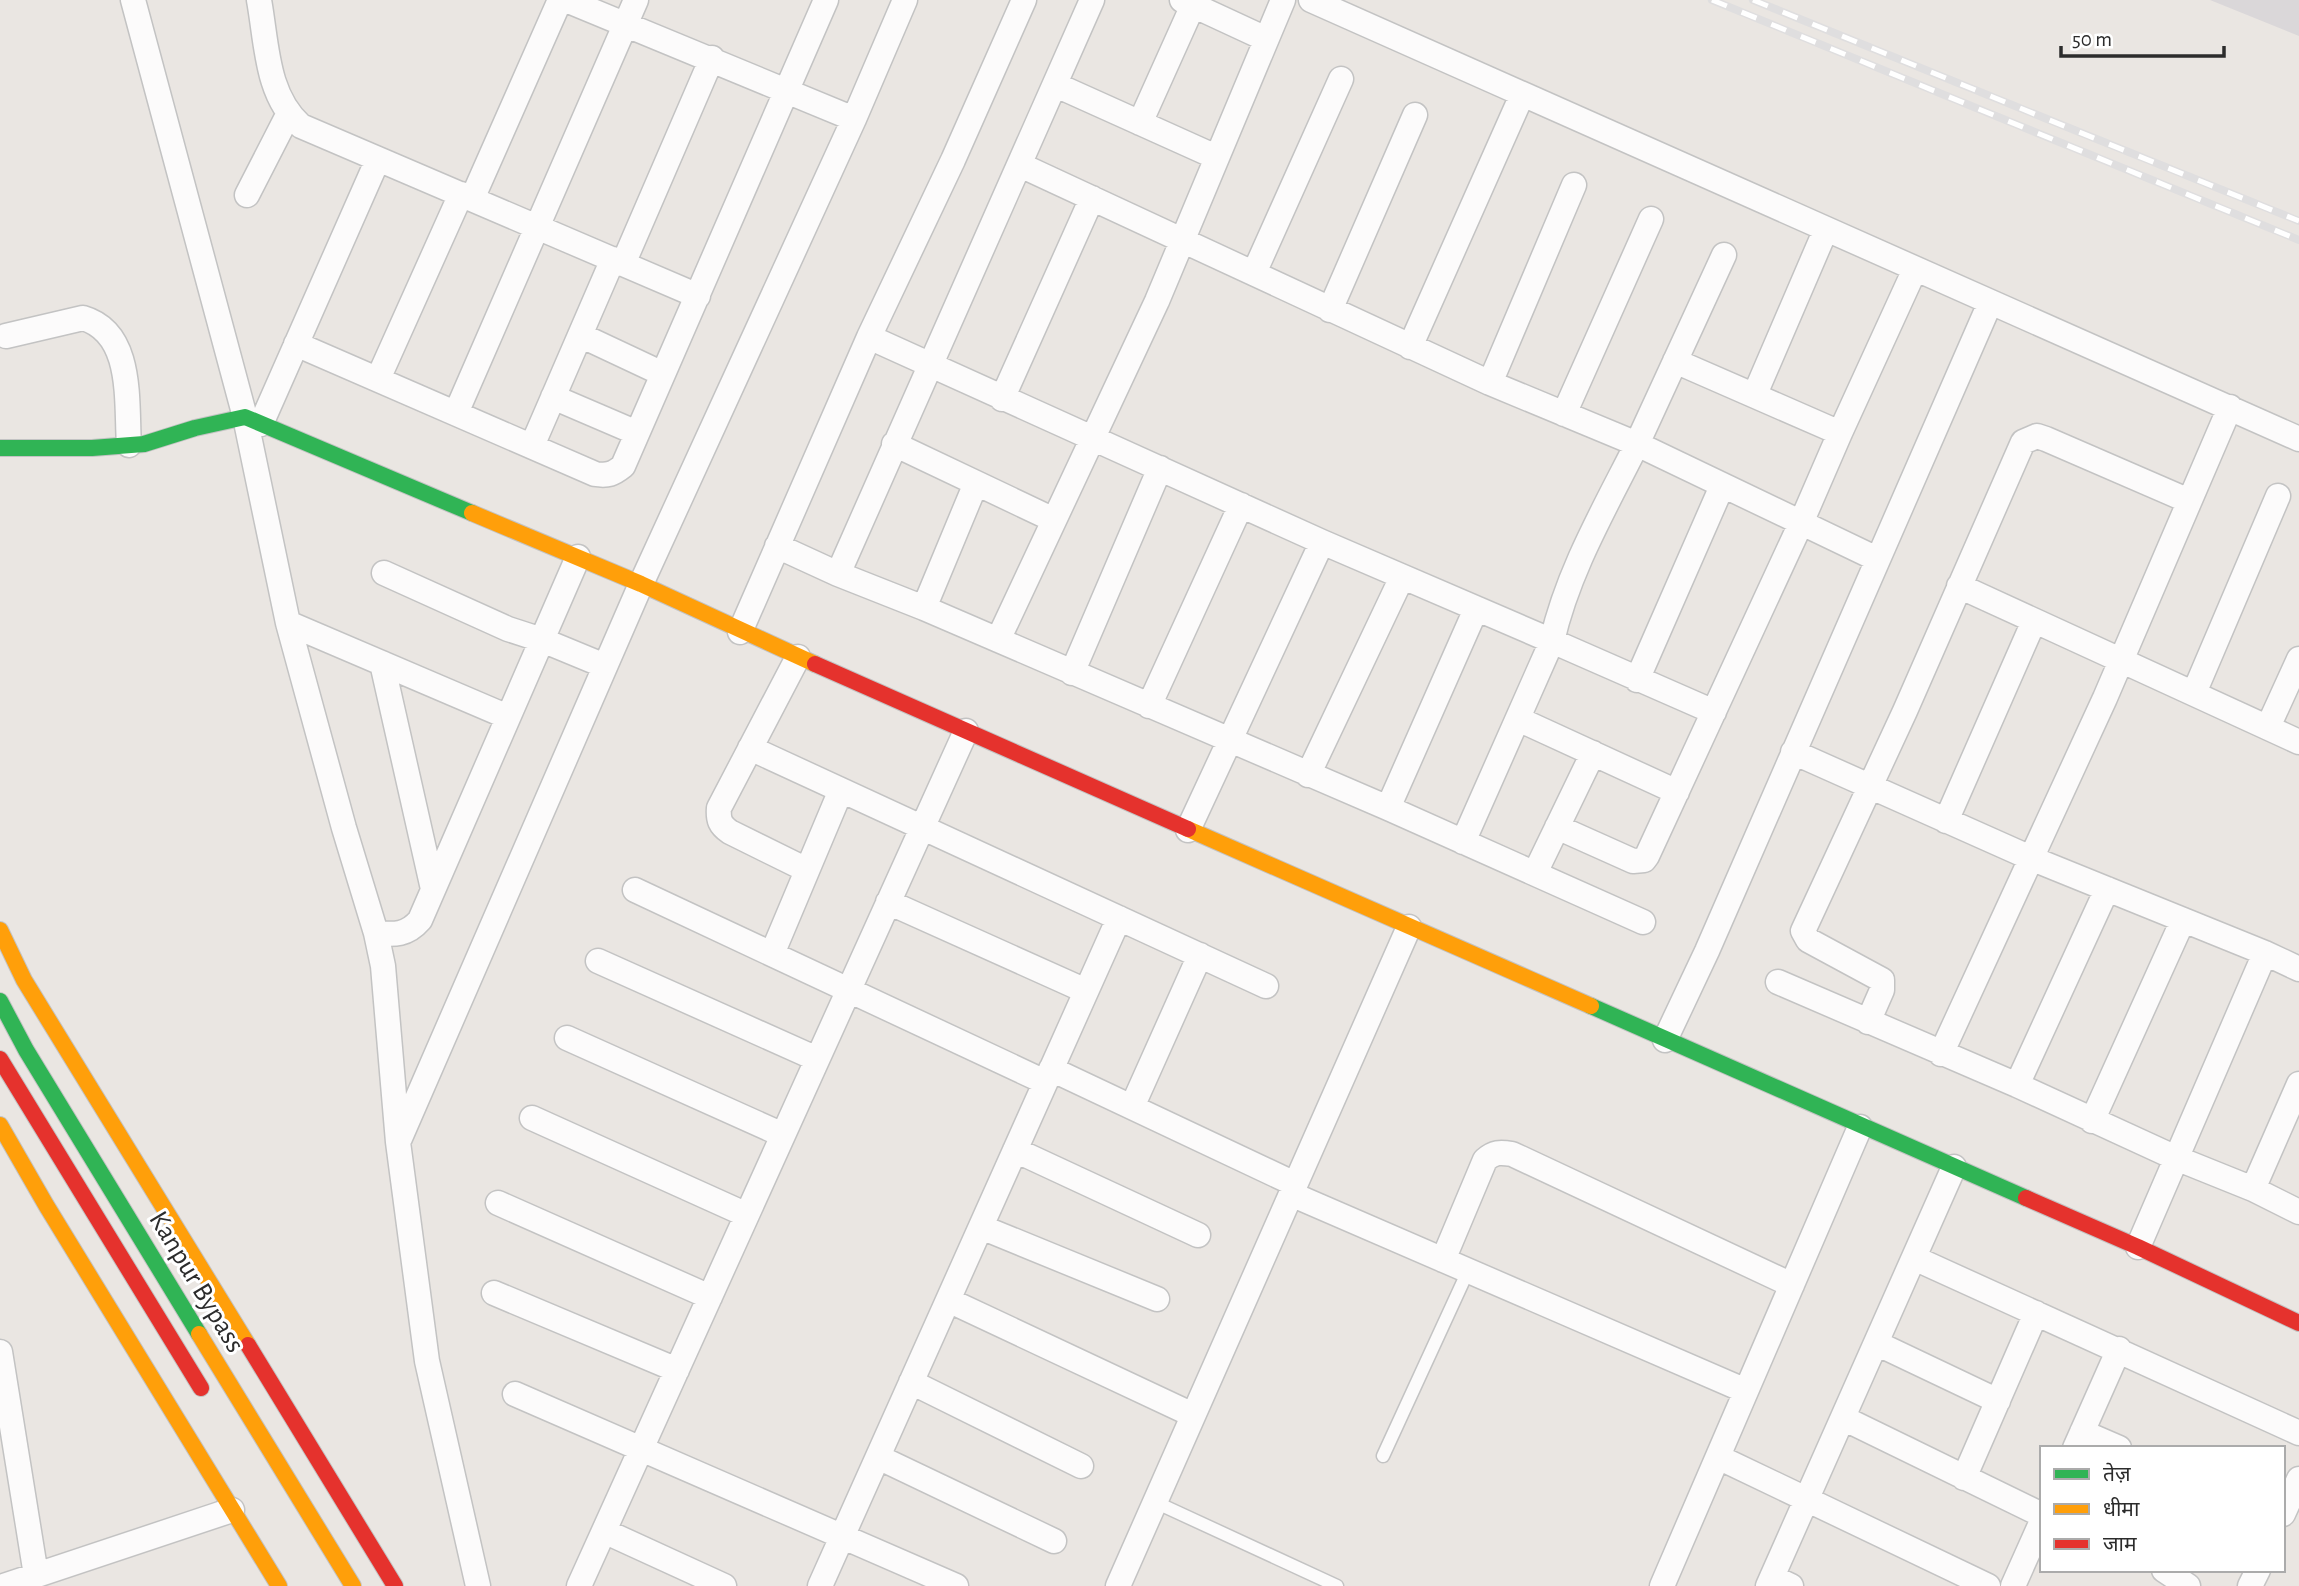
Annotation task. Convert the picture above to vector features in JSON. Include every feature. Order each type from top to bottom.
[{"type":"main road","points":[[0,448],[78,449],[144,444],[195,428],[253,420],[642,584],[740,632],[2138,1247],[2299,1323]]},
{"type":"main road","points":[[0,930],[24,980],[395,1586]]},
{"type":"main road","name":"Kanpur Bypass","points":[[0,1001],[26,1050],[354,1586]]},
{"type":"main road","name":"Kanpur Bypass","points":[[0,1059],[209,1400]]},
{"type":"main road","points":[[0,1125],[279,1586]]},
{"type":"street","points":[[133,0],[253,420],[288,623],[344,828],[376,933],[383,966],[398,1142],[427,1361],[478,1586]]},
{"type":"street","points":[[259,0],[274,89],[288,114],[301,126],[698,296]]},
{"type":"street","points":[[378,379],[560,0]]},
{"type":"street","points":[[566,0],[854,118]]},
{"type":"street","points":[[456,413],[636,0]]},
{"type":"street","points":[[296,344],[595,474],[615,473],[623,466],[826,0]]},
{"type":"street","points":[[398,1142],[642,584],[905,0]]},
{"type":"street","points":[[740,632],[869,337],[953,160],[1024,0]]},
{"type":"street","points":[[838,573],[1093,0]]},
{"type":"street","points":[[998,640],[1157,301],[1283,0]]},
{"type":"street","points":[[1311,0],[2299,439]]},
{"type":"street","points":[[1140,123],[1188,2],[1266,39]]},
{"type":"street","points":[[531,446],[580,335],[618,261],[712,58]]},
{"type":"street","points":[[1254,273],[1341,79]]},
{"type":"street","points":[[1056,85],[1216,157]]},
{"type":"street","points":[[1410,347],[1522,95]]},
{"type":"street","points":[[247,195],[288,114]]},
{"type":"street","points":[[1330,310],[1415,115]]},
{"type":"street","points":[[253,420],[296,344],[378,159]]},
{"type":"street","points":[[1020,165],[1410,347],[1637,444],[1877,559]]},
{"type":"street","points":[[1490,383],[1574,185]]},
{"type":"street","points":[[1002,399],[1091,198]]},
{"type":"street","points":[[1564,414],[1651,219]]},
{"type":"street","points":[[1755,394],[1826,229]]},
{"type":"street","points":[[1463,842],[1552,641],[1570,581],[1724,255]]},
{"type":"street","points":[[1557,827],[1639,861],[1647,856],[1915,269]]},
{"type":"street","points":[[1665,1040],[1707,951],[1990,303]]},
{"type":"street","points":[[6,336],[83,318],[95,321],[104,328],[116,342],[122,362],[129,445]]},
{"type":"street","points":[[580,335],[663,374]]},
{"type":"street","points":[[869,337],[1322,542],[1714,712]]},
{"type":"street","points":[[1675,360],[1840,433]]},
{"type":"street","points":[[553,397],[637,433]]},
{"type":"street","points":[[1941,1054],[2032,859],[2230,407]]},
{"type":"street","points":[[1868,1022],[1882,990],[1882,980],[1813,942],[1804,936],[1803,931],[2023,442],[2037,436],[2046,439],[2189,501]]},
{"type":"street","points":[[894,444],[1054,520]]},
{"type":"street","points":[[1072,673],[1160,468]]},
{"type":"street","points":[[924,608],[976,483]]},
{"type":"street","points":[[1637,680],[1722,486]]},
{"type":"street","points":[[2193,693],[2278,496]]},
{"type":"street","points":[[1149,706],[1241,505]]},
{"type":"street","points":[[1188,830],[1322,542]]},
{"type":"street","points":[[778,546],[1388,808],[1643,922]]},
{"type":"street","points":[[376,933],[396,935],[413,928],[420,920],[578,557]]},
{"type":"street","points":[[384,573],[508,629],[606,666]]},
{"type":"street","points":[[1308,775],[1402,577]]},
{"type":"street","points":[[1959,586],[2299,742]]},
{"type":"street","points":[[1388,808],[1476,609]]},
{"type":"street","points":[[1946,821],[2034,621]]},
{"type":"street","points":[[288,623],[508,717]]},
{"type":"street","points":[[798,657],[719,808],[718,818],[730,832],[807,870]]},
{"type":"street","points":[[2268,727],[2299,659]]},
{"type":"street","points":[[382,663],[433,889]]},
{"type":"street","points":[[1518,719],[1676,792]]},
{"type":"street","points":[[579,1586],[966,732]]},
{"type":"street","points":[[750,748],[1266,986]]},
{"type":"street","points":[[1793,752],[2032,859],[2299,969]]},
{"type":"street","points":[[1535,873],[1593,753]]},
{"type":"street","points":[[772,954],[841,790]]},
{"type":"street","points":[[2017,1085],[2107,889]]},
{"type":"street","points":[[635,890],[849,990],[1048,1075],[1132,1107],[1293,1189],[1443,1260],[1746,1391]]},
{"type":"street","points":[[888,902],[1086,991]]},
{"type":"street","points":[[820,1586],[1119,918]]},
{"type":"street","points":[[2092,1121],[2183,920]]},
{"type":"street","points":[[1118,1586],[1409,927]]},
{"type":"street","points":[[2138,1247],[2264,953]]},
{"type":"street","points":[[1132,1107],[1200,955]]},
{"type":"street","points":[[598,961],[817,1059]]},
{"type":"street","points":[[1778,982],[2017,1085],[2176,1158],[2253,1189],[2299,1212]]},
{"type":"street","points":[[567,1038],[783,1135]]},
{"type":"street","points":[[2253,1189],[2299,1084]]},
{"type":"street","points":[[532,1118],[747,1215]]},
{"type":"street","points":[[1662,1586],[1860,1126]]},
{"type":"street","points":[[1015,1150],[1198,1236]]},
{"type":"street","points":[[1443,1260],[1485,1160],[1492,1154],[1501,1152],[1512,1154],[1792,1285]]},
{"type":"street","points":[[1777,1583],[1807,1499],[1954,1167]]},
{"type":"street","points":[[498,1203],[710,1297]]},
{"type":"street","points":[[981,1227],[1157,1299]]},
{"type":"street","points":[[1914,1258],[2299,1433]]},
{"type":"street","points":[[494,1293],[677,1370]]},
{"type":"street","points":[[948,1300],[1193,1415]]},
{"type":"street","points":[[1965,1478],[2036,1313]]},
{"type":"street","points":[[1876,1343],[1998,1401]]},
{"type":"street","points":[[2109,1446],[2078,1440],[2119,1349]]},
{"type":"street","points":[[0,1352],[6,1431],[36,1576]]},
{"type":"street","points":[[911,1382],[1081,1465]]},
{"type":"street","points":[[515,1394],[842,1536],[919,1578],[956,1586]]},
{"type":"street","points":[[1843,1418],[1965,1478],[2040,1522]]},
{"type":"street","points":[[878,1457],[1054,1541]]},
{"type":"street","points":[[1718,1457],[1988,1586]]},
{"type":"street","points":[[2285,1510],[2299,1479]]},
{"type":"street","points":[[4,1586],[232,1510]]},
{"type":"street","points":[[2013,1586],[2040,1525]]},
{"type":"street","points":[[604,1531],[724,1586]]},
{"type":"street","points":[[2167,1572],[2188,1586]]},
{"type":"lane","points":[[1383,1456],[1468,1270]]},
{"type":"lane","points":[[1155,1502],[1337,1586]]},
{"type":"shaded area","points":[[2210,0],[2299,0],[2299,36]]},
{"type":"railway","points":[[1712,0],[2299,240]]},
{"type":"railway","points":[[1753,0],[2299,221]]},
{"type":"traffic: fast","points":[[0,448],[92,448],[144,444],[195,428],[245,417],[472,513]]},
{"type":"traffic: fast","points":[[0,1001],[26,1050],[199,1334]]},
{"type":"traffic: fast","points":[[1591,1006],[2026,1198]]},
{"type":"traffic: slow","points":[[472,513],[641,584],[815,664]]},
{"type":"traffic: slow","points":[[1188,829],[1591,1006]]},
{"type":"traffic: slow","points":[[0,930],[24,980],[248,1345]]},
{"type":"traffic: slow","points":[[0,1125],[279,1586]]},
{"type":"traffic: slow","points":[[199,1334],[353,1586]]},
{"type":"traffic: jam","points":[[815,664],[1188,829]]},
{"type":"traffic: jam","points":[[0,1059],[201,1388]]},
{"type":"traffic: jam","points":[[2026,1198],[2299,1323]]},
{"type":"traffic: jam","points":[[248,1345],[395,1586]]}]
